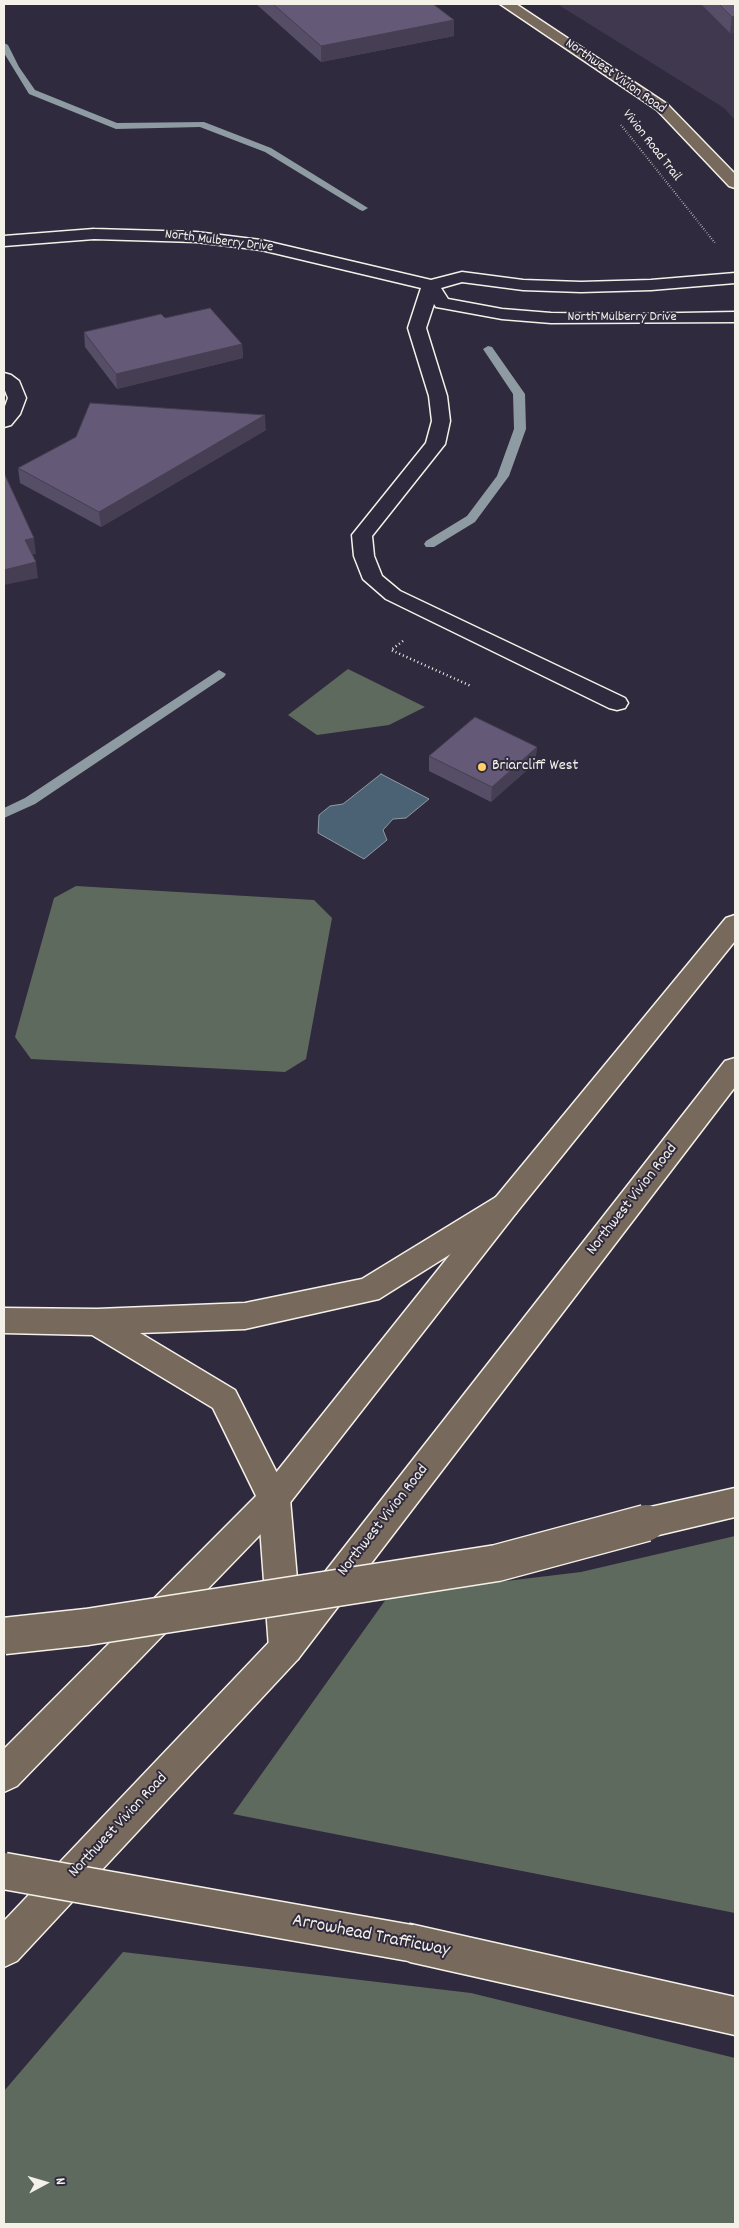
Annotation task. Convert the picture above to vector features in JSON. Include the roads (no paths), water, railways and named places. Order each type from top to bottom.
[{"type":"main road","name":"Northwest Vivion Road","points":[[507,4],[662,107],[735,183]]},
{"type":"main road","points":[[4,1774],[274,1499],[506,1205],[735,924]]},
{"type":"main road","name":"Northwest Vivion Road","points":[[4,1948],[286,1648],[735,1068]]},
{"type":"main road","points":[[4,1321],[98,1322],[245,1316],[369,1290],[506,1205]]},
{"type":"main road","points":[[98,1322],[224,1399],[274,1499],[286,1648]]},
{"type":"main road","points":[[4,1636],[87,1627],[497,1563],[646,1523],[735,1502]]},
{"type":"main road","name":"Arrowhead Trafficway","points":[[4,1871],[410,1943],[735,2016]]},
{"type":"street","name":"North Mulberry Drive","points":[[4,241],[94,234],[196,237],[261,245],[431,285],[462,277],[523,284],[581,287],[651,285],[734,278]]},
{"type":"street","name":"North Mulberry Drive","points":[[431,285],[442,303],[502,314],[551,318],[628,319],[735,317]]},
{"type":"street","points":[[431,285],[417,328],[438,396],[441,421],[435,444],[362,535],[364,556],[373,579],[393,595],[617,703]]},
{"type":"street","points":[[4,379],[12,385],[17,398],[13,410],[4,421]]},
{"type":"water","points":[[381,774],[429,799],[406,818],[393,819],[383,830],[387,840],[364,859],[318,833],[319,815],[330,806],[343,804]]},
{"type":"waterway","points":[[4,45],[15,67],[32,92],[116,126],[201,124],[268,150],[363,208]]},
{"type":"waterway","points":[[430,544],[471,519],[503,476],[520,429],[519,394],[488,349]]},
{"type":"waterway","points":[[4,813],[30,801],[219,674]]},
{"type":"place","name":"Briarcliff West","points":[[482,767]]}]
